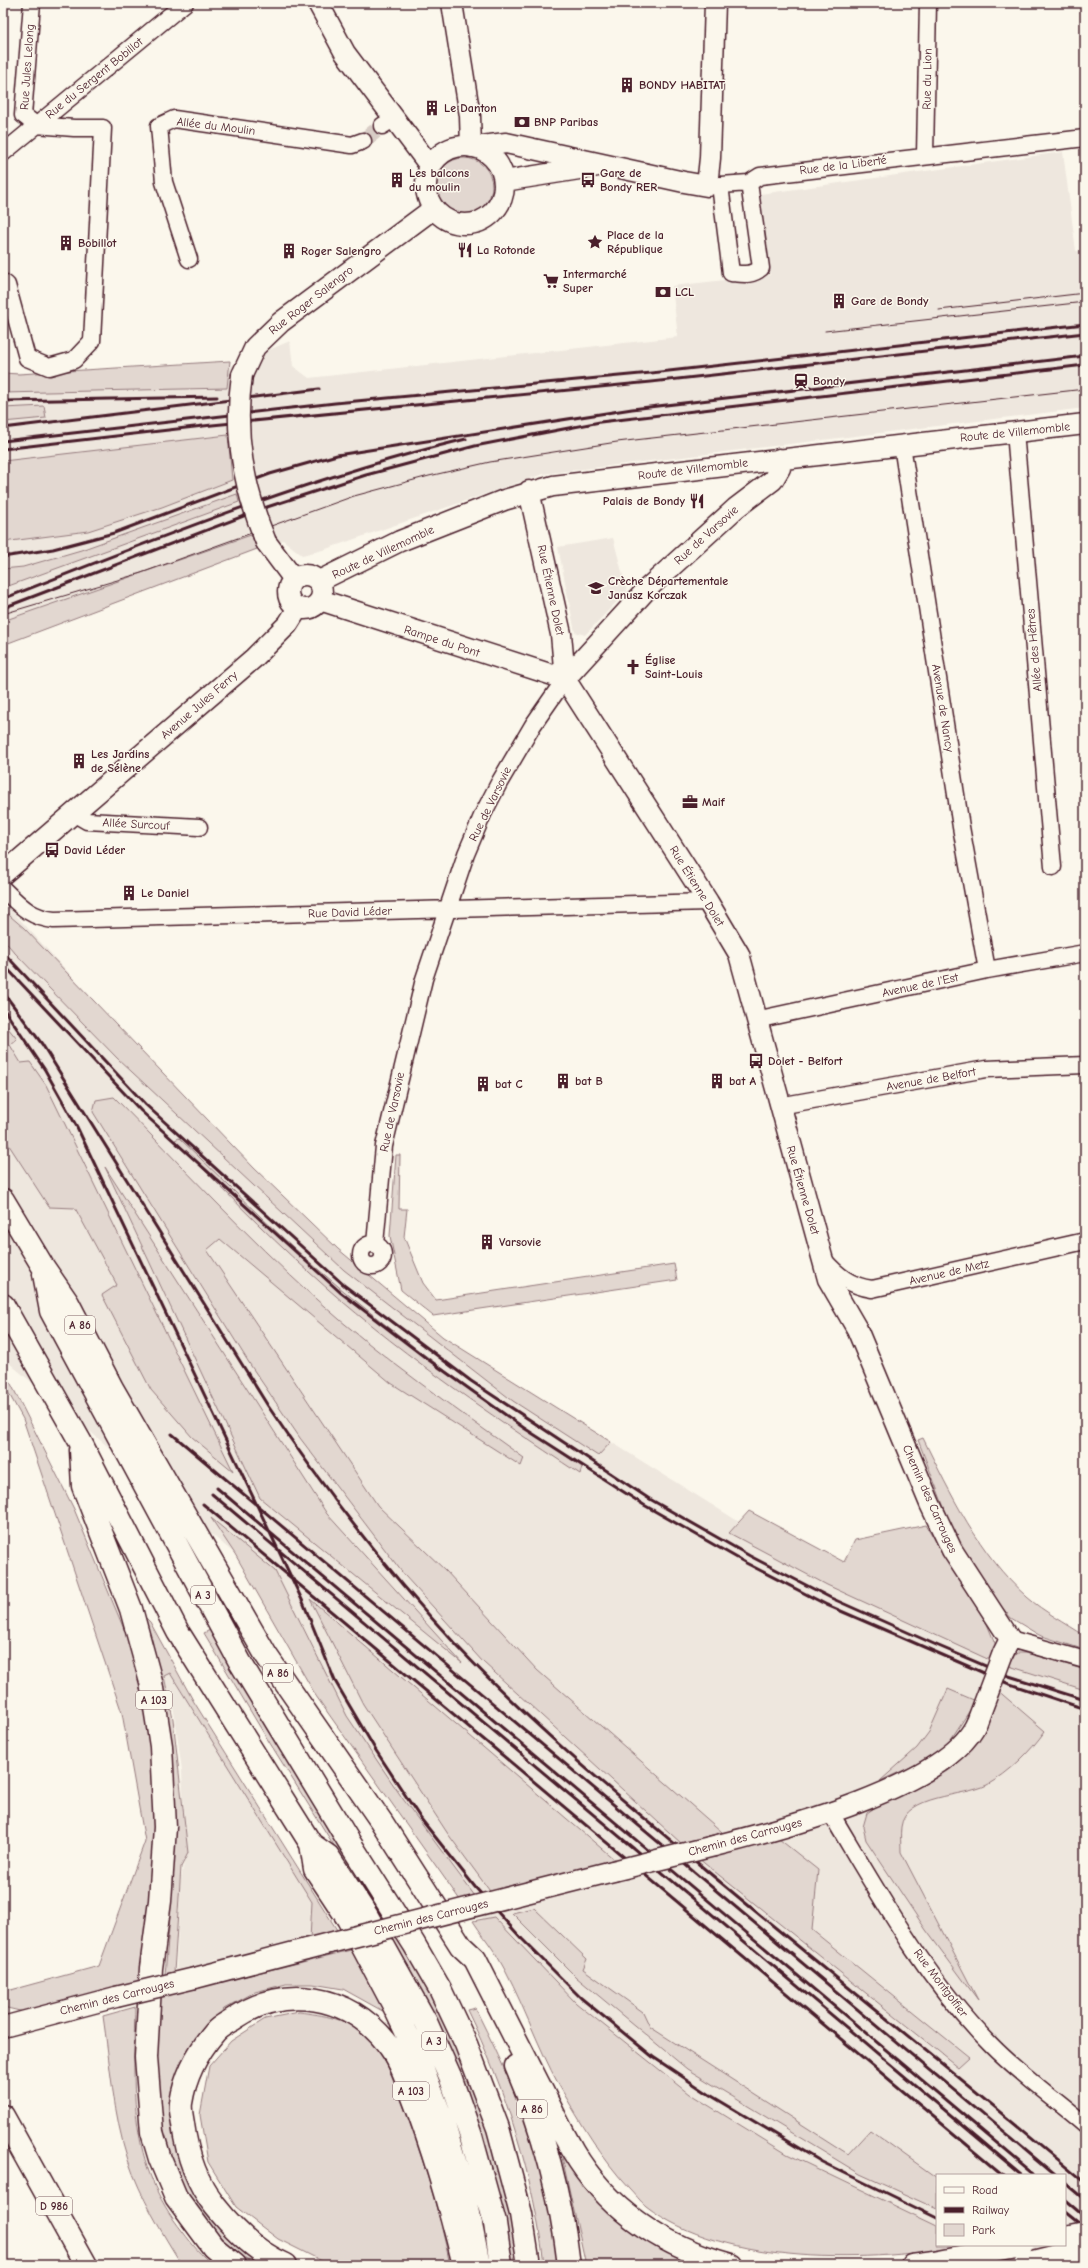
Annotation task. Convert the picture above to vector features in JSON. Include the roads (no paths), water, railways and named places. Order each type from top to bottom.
[{"type":"main road","name":"A 3","points":[[3,1200],[42,1265],[51,1311],[240,1662],[414,1944],[454,2017],[466,2044],[498,2128],[521,2214],[529,2265]]},
{"type":"main road","name":"A 86","points":[[42,1265],[68,1303],[112,1388],[266,1655],[381,1821],[461,1946],[462,1963],[484,2000],[511,2055],[542,2139],[558,2200],[570,2265]]},
{"type":"main road","name":"A 3","points":[[3,1305],[81,1443],[178,1632],[311,1844],[328,1856],[392,1958],[426,2022],[450,2076],[471,2136],[495,2223],[501,2265]]},
{"type":"main road","name":"A 103","points":[[81,1443],[83,1486],[131,1609],[151,1682],[161,1746],[165,1827],[160,1901],[151,1968],[146,2057],[152,2132],[160,2159],[176,2198],[213,2247],[234,2265]]},
{"type":"main road","points":[[311,1844],[315,1869],[348,1919],[393,2004],[419,2059],[443,2122],[466,2198],[479,2265]]},
{"type":"main road","points":[[461,1946],[475,1959],[574,2152],[597,2184],[624,2212],[656,2236],[702,2257],[731,2265]]},
{"type":"main road","name":"A 103","points":[[286,2265],[272,2259],[233,2229],[202,2190],[186,2150],[181,2104],[194,2061],[216,2030],[245,2011],[274,2000],[308,1998],[339,2005],[365,2020],[387,2042],[403,2071],[427,2132],[464,2265]]},
{"type":"main road","name":"D 986","points":[[3,2116],[12,2143],[86,2265]]},
{"type":"main road","points":[[1066,2237],[1085,2233]]},
{"type":"main road","points":[[912,2265],[1017,2246]]},
{"type":"main road","points":[[1025,2265],[1085,2250]]},
{"type":"street","name":"Rue Jules Lelong","points":[[32,3],[23,115],[36,125]]},
{"type":"street","name":"Rue du Sergent Bobillot","points":[[3,153],[185,3]]},
{"type":"street","points":[[318,3],[345,53],[387,123],[430,166]]},
{"type":"street","points":[[452,3],[470,116],[473,147]]},
{"type":"street","points":[[715,3],[710,158],[731,273],[746,275],[755,273],[761,268],[749,182]]},
{"type":"street","name":"Rue du Lion","points":[[925,155],[928,3]]},
{"type":"street","name":"Allée du Moulin","points":[[189,259],[164,182],[159,126],[174,119],[352,145],[363,141]]},
{"type":"street","points":[[3,282],[7,285],[27,358],[49,367],[74,360],[92,342],[103,128],[74,128],[36,125]]},
{"type":"street","name":"Rue de la Liberté","points":[[473,147],[506,143],[714,186],[749,182],[760,176],[925,155],[1085,138]]},
{"type":"street","points":[[459,147],[473,147],[485,152],[494,160],[501,170],[504,181],[500,202],[494,212],[486,219],[463,225],[452,223],[441,217],[433,209],[425,188],[430,166],[438,157],[448,150],[459,147]]},
{"type":"street","name":"Rue de la Liberté","points":[[504,181],[604,164]]},
{"type":"street","name":"Rue Roger Salengro","points":[[293,578],[266,542],[252,506],[242,465],[239,412],[242,375],[247,360],[255,347],[281,322],[433,209]]},
{"type":"street","name":"Route de Villemomble","points":[[320,591],[400,542],[529,491],[565,484],[1085,424]]},
{"type":"street","name":"Allée des Hêtres","points":[[1015,432],[1053,867]]},
{"type":"street","name":"Avenue de Nancy","points":[[902,445],[961,827],[988,970]]},
{"type":"street","name":"Rue de Varsovie","points":[[375,1244],[384,1146],[418,998],[466,854],[499,783],[533,725],[565,679],[649,587],[736,508],[773,480],[780,468],[779,459]]},
{"type":"street","name":"Rue Étienne Dolet","points":[[529,491],[561,634],[565,679],[708,902],[739,954],[779,1106],[828,1279],[838,1297]]},
{"type":"street","points":[[304,574],[310,575],[320,591],[308,609],[298,608],[289,600],[287,594],[293,578],[304,574]]},
{"type":"street","name":"Rampe du Pont","points":[[320,591],[565,679]]},
{"type":"street","name":"Avenue Jules Ferry","points":[[3,874],[75,814],[254,658],[288,624],[298,608]]},
{"type":"street","name":"Allée Surcouf","points":[[75,814],[87,821],[199,827]]},
{"type":"street","name":"Rue David Léder","points":[[3,889],[29,913],[40,919],[54,920],[708,902]]},
{"type":"street","name":"Avenue de l'Est","points":[[756,1020],[988,970],[1085,953]]},
{"type":"street","name":"Avenue de Belfort","points":[[779,1106],[986,1069],[1085,1065]]},
{"type":"street","name":"Avenue de Metz","points":[[822,1258],[837,1275],[860,1288],[872,1289],[1085,1241]]},
{"type":"street","name":"Chemin des Carrouges","points":[[3,2027],[29,2019],[196,1978],[779,1829],[830,1812],[911,1780],[946,1759],[966,1741],[977,1722],[1007,1646],[952,1550],[857,1329],[838,1297]]},
{"type":"street","points":[[1007,1646],[1085,1660]]},
{"type":"street","name":"Rue Montgolfier","points":[[830,1812],[890,1912],[932,1974],[973,2026],[991,2046],[1085,2125]]},
{"type":"street","name":"Chemin des Carrouges","points":[[3,2016],[29,2019]]},
{"type":"street","points":[[3,2128],[12,2143]]},
{"type":"tunnel","points":[[363,141],[382,126]]},
{"type":"tram line","points":[[939,310],[1085,293]]},
{"type":"tram line","points":[[825,331],[1085,302]]},
{"type":"tram line","points":[[3,614],[141,573],[354,496],[429,476],[490,462],[617,442],[1085,389]]},
{"type":"railway","points":[[3,441],[335,403],[651,373],[1085,324]]},
{"type":"railway","points":[[3,449],[212,425],[651,382],[1085,333]]},
{"type":"railway","points":[[3,557],[53,549],[114,533],[270,474],[337,455],[632,409],[1085,356]]},
{"type":"railway","points":[[3,608],[267,507],[366,475],[475,446],[600,422],[1085,365]]},
{"type":"railway","points":[[3,428],[319,389]]},
{"type":"railway","points":[[3,401],[217,397]]},
{"type":"railway","points":[[3,599],[174,532],[289,491],[348,472],[466,439]]},
{"type":"railway","points":[[3,952],[146,1105],[345,1286],[471,1381],[648,1498],[750,1556],[831,1598],[934,1644],[1009,1676],[1085,1700]]},
{"type":"railway","points":[[3,964],[141,1111],[340,1292],[426,1358],[524,1428],[644,1505],[746,1563],[827,1605],[1007,1683],[1085,1709]]},
{"type":"railway","points":[[3,992],[42,1044],[268,1406],[312,1469],[358,1530],[432,1619],[514,1703],[603,1783],[791,1941],[1085,2182]]},
{"type":"railway","points":[[3,1008],[45,1070],[77,1127],[303,1602],[335,1681],[375,1749],[421,1819],[475,1887],[522,1939],[581,1998],[653,2057],[710,2095],[822,2162],[936,2218]]},
{"type":"railway","points":[[172,1434],[1054,2174]]},
{"type":"railway","points":[[217,1488],[1034,2174]]},
{"type":"railway","points":[[212,1494],[1021,2174]]},
{"type":"railway","points":[[203,1504],[1002,2174]]},
{"type":"railway","points":[[1066,2184],[1085,2200]]},
{"type":"railway","points":[[1066,2201],[1085,2217]]},
{"type":"railway","points":[[1066,2213],[1085,2228]]},
{"type":"railway","points":[[1066,2229],[1085,2244]]},
{"type":"railway","points":[[992,2246],[1030,2265]]},
{"type":"place","name":"BONDY HABITAT","points":[[627,85]]},
{"type":"place","name":"Le Danton","points":[[432,108]]},
{"type":"place","name":"BNP Paribas","points":[[522,122]]},
{"type":"place","name":"Les balcons du moulin","points":[[397,180]]},
{"type":"place","name":"Gare de Bondy RER","points":[[588,180]]},
{"type":"place","name":"Place de la République","points":[[595,242]]},
{"type":"place","name":"Bobillot","points":[[66,243]]},
{"type":"place","name":"La Rotonde","points":[[465,250]]},
{"type":"place","name":"Roger Salengro","points":[[289,251]]},
{"type":"place","name":"Intermarché Super","points":[[551,281]]},
{"type":"place","name":"LCL","points":[[663,292]]},
{"type":"place","name":"Gare de Bondy","points":[[839,301]]},
{"type":"place","name":"Bondy","points":[[801,381]]},
{"type":"place","name":"Palais de Bondy","points":[[697,501]]},
{"type":"place","name":"Crèche Départementale Janusz Korczak","points":[[596,588]]},
{"type":"place","name":"Église Saint-Louis","points":[[633,667]]},
{"type":"place","name":"Les Jardins de Sélène","points":[[79,761]]},
{"type":"place","name":"Maif","points":[[690,802]]},
{"type":"place","name":"David Léder","points":[[52,850]]},
{"type":"place","name":"Le Daniel","points":[[129,893]]},
{"type":"place","name":"Dolet - Belfort","points":[[756,1061]]},
{"type":"place","name":"bat B","points":[[563,1081]]},
{"type":"place","name":"bat A","points":[[717,1081]]},
{"type":"place","name":"bat C","points":[[483,1084]]},
{"type":"place","name":"Varsovie","points":[[487,1242]]}]
